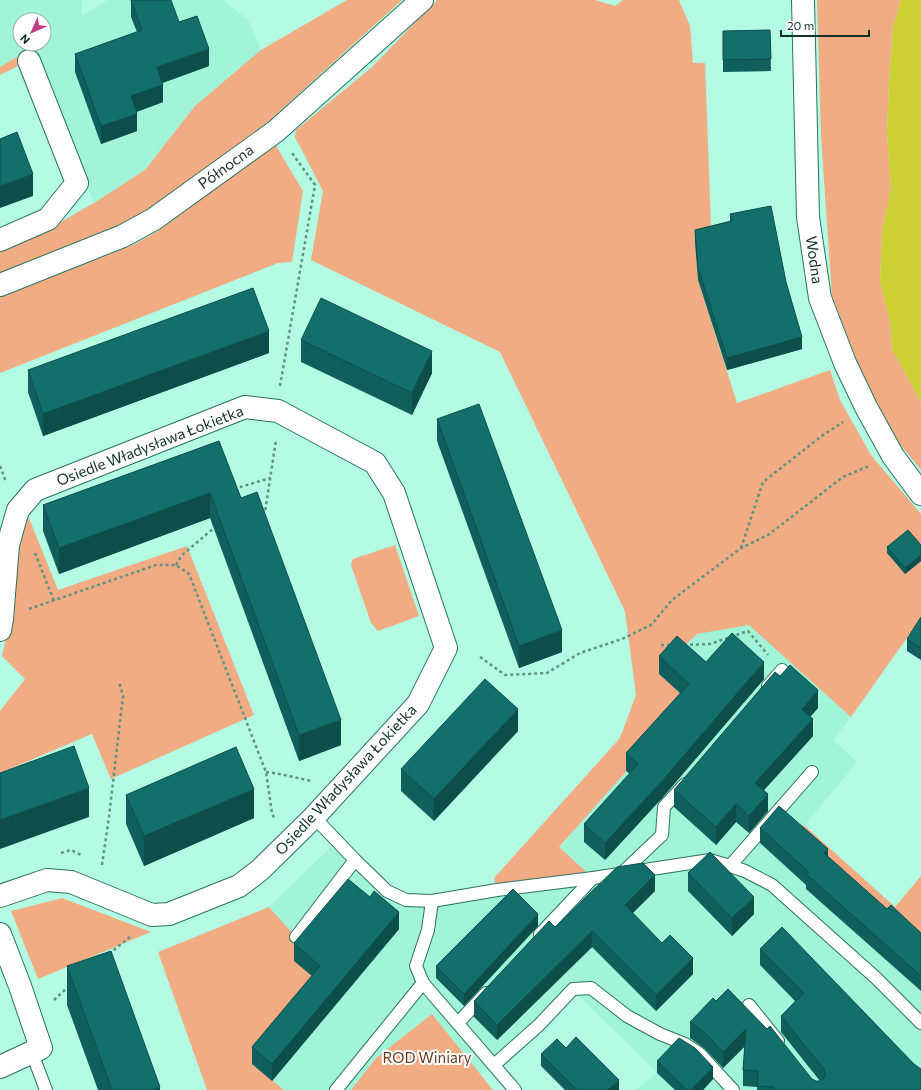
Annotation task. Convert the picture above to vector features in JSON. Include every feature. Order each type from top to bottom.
[{"type":"street","name":"Północna","points":[[0,285],[123,236],[154,219],[276,131],[422,0]]},
{"type":"street","name":"Wodna","points":[[803,0],[808,217],[820,298],[844,363],[866,408],[892,456],[921,494]]},
{"type":"street","points":[[0,240],[48,219],[77,183],[29,61]]},
{"type":"street","name":"Osiedle Władysława Łokietka","points":[[0,896],[47,880],[71,882],[152,915],[169,914],[239,886],[260,870],[314,818],[418,704],[446,648],[394,493],[375,463],[278,411],[245,407],[35,490],[18,510],[11,532],[8,545],[1,624]]},
{"type":"street","points":[[0,934],[41,1048],[0,1066]]},
{"type":"lane","points":[[761,694],[782,670]]},
{"type":"lane","points":[[730,866],[812,772]]},
{"type":"lane","points":[[623,872],[662,835],[664,807],[690,778]]},
{"type":"lane","points":[[314,818],[387,891],[406,900],[432,901],[497,890],[593,878],[623,872],[710,860],[730,866],[772,885],[876,978],[921,1023]]},
{"type":"lane","points":[[296,937],[355,860]]},
{"type":"lane","points":[[533,942],[593,878]]},
{"type":"lane","points":[[432,901],[428,930],[416,966],[423,983],[515,1090]]},
{"type":"lane","points":[[336,1090],[423,983]]},
{"type":"lane","points":[[458,1023],[496,983]]},
{"type":"lane","points":[[494,1065],[539,1025],[573,989],[591,988],[627,1016],[660,1034],[685,1044],[700,1054],[733,1090]]},
{"type":"lane","points":[[749,1005],[784,1048]]},
{"type":"lane","points":[[32,1053],[46,1090]]},
{"type":"path","points":[[276,131],[315,185],[280,386]]},
{"type":"path","points":[[741,548],[763,482],[823,434],[866,408]]},
{"type":"path","points":[[259,514],[265,512],[278,411]]},
{"type":"path","points":[[480,657],[505,675],[547,673],[580,653],[622,639],[651,625],[672,600],[741,548],[768,536],[843,477],[892,456]]},
{"type":"path","points":[[228,490],[270,478]]},
{"type":"path","points":[[176,565],[182,555],[213,529],[218,528]]},
{"type":"path","points":[[1,624],[156,566],[176,565],[190,574],[266,772],[272,813],[276,823]]},
{"type":"path","points":[[682,645],[710,644],[748,631],[782,670]]},
{"type":"path","points":[[662,645],[675,645]]},
{"type":"path","points":[[96,862],[102,865],[109,817],[123,696],[119,682]]},
{"type":"path","points":[[266,772],[314,782]]},
{"type":"path","points":[[56,855],[71,850],[83,856]]},
{"type":"path","points":[[105,957],[129,938],[152,915]]},
{"type":"path","points":[[32,1022],[70,985]]},
{"type":"shaded area","points":[[0,0],[82,0],[82,16],[108,0],[223,0],[248,20],[261,50],[195,106],[145,170],[94,203],[36,52],[52,52],[52,12],[12,12],[12,52],[27,52],[0,67]]},
{"type":"shaded area","points":[[901,0],[921,0],[921,402],[892,349],[890,322],[880,282],[882,230],[891,189],[887,134],[893,28]]},
{"type":"shaded area","points":[[749,624],[851,717],[833,740],[857,762],[799,832],[921,943],[921,1090],[635,1090],[657,1073],[573,990],[494,1065],[480,1074],[432,1014],[376,1058],[351,1090],[284,1090],[252,1064],[296,937],[269,907],[337,841],[406,900],[592,877],[559,847],[566,841],[677,653],[697,634]]},
{"type":"green space","points":[[347,0],[402,0],[269,121],[150,211],[121,227],[0,275],[0,249],[52,227],[94,203],[145,170],[195,106],[261,50]]},
{"type":"green space","points":[[437,0],[595,0],[615,6],[623,0],[679,0],[690,26],[693,63],[705,63],[711,227],[677,233],[695,230],[698,280],[737,403],[830,370],[840,400],[871,455],[921,514],[921,618],[851,717],[749,625],[697,634],[677,653],[689,701],[559,847],[593,878],[497,890],[494,878],[620,738],[636,695],[625,611],[500,352],[311,260],[323,191],[295,137],[296,130],[372,67]]},
{"type":"green space","points":[[817,0],[901,0],[893,28],[887,134],[891,189],[882,230],[880,282],[890,322],[892,349],[921,402],[921,470],[895,438],[866,384],[832,296],[821,137]]},
{"type":"green space","points":[[26,52],[36,52],[38,56],[0,75],[0,67]]},
{"type":"green space","points":[[275,144],[303,191],[292,262],[278,263],[0,373],[0,297],[133,245],[158,231]]},
{"type":"green space","points":[[29,518],[58,590],[187,546],[254,715],[111,779],[92,734],[0,773],[0,711],[25,679],[2,656],[11,615],[15,542],[23,522]]},
{"type":"green space","points":[[395,545],[419,616],[378,631],[371,623],[351,565],[353,559]]},
{"type":"green space","points":[[804,825],[895,907],[921,876],[921,943],[799,832]]},
{"type":"green space","points":[[62,898],[151,932],[38,979],[11,911]]},
{"type":"green space","points":[[269,907],[296,937],[320,983],[252,1064],[284,1090],[207,1090],[158,952]]},
{"type":"green space","name":"ROD Winiary","points":[[432,1014],[493,1090],[351,1090],[376,1058]]},
{"type":"building","points":[[131,0],[171,0],[179,22],[197,16],[209,49],[157,67],[163,85],[131,96],[137,114],[101,126],[75,54],[142,30]]},
{"type":"building","points":[[770,30],[771,59],[723,60],[723,31]]},
{"type":"building","points":[[17,132],[33,174],[0,186],[0,139]]},
{"type":"building","points":[[771,206],[786,282],[802,337],[727,358],[698,268],[695,230],[732,221],[730,214]]},
{"type":"building","points":[[253,288],[269,331],[43,414],[28,370]]},
{"type":"building","points":[[321,298],[432,351],[412,393],[301,340]]},
{"type":"building","points":[[479,404],[562,630],[519,646],[437,419]]},
{"type":"building","points":[[219,441],[241,498],[257,492],[341,720],[299,735],[210,493],[59,548],[43,505]]},
{"type":"building","points":[[908,530],[921,545],[921,555],[905,568],[887,547]]},
{"type":"building","points":[[921,617],[921,648],[907,639]]},
{"type":"building","points":[[732,633],[764,662],[663,780],[605,843],[584,824],[638,764],[626,753],[689,684],[659,656],[677,636],[706,662]]},
{"type":"building","points":[[790,665],[818,690],[802,709],[813,719],[755,783],[768,794],[749,816],[736,804],[716,827],[674,790],[775,672],[780,676]]},
{"type":"building","points":[[485,679],[518,709],[434,799],[401,769]]},
{"type":"building","points":[[74,746],[89,788],[0,820],[0,773]]},
{"type":"building","points":[[236,747],[254,789],[144,836],[126,795]]},
{"type":"building","points":[[779,806],[828,849],[824,853],[887,909],[891,905],[921,933],[921,976],[806,874],[809,872],[760,828]]},
{"type":"building","points":[[710,852],[754,897],[732,918],[688,873]]},
{"type":"building","points":[[643,863],[655,875],[625,905],[662,943],[670,935],[693,958],[656,995],[592,931],[497,1025],[474,1001],[549,921],[555,927],[617,867]]},
{"type":"building","points":[[348,879],[370,897],[374,891],[399,912],[272,1064],[252,1047],[320,966],[294,943]]},
{"type":"building","points":[[513,889],[538,914],[464,994],[436,966]]},
{"type":"building","points":[[782,927],[914,1064],[921,1069],[921,1090],[773,1090],[773,1087],[757,1086],[758,1071],[743,1070],[746,1029],[723,1052],[705,1033],[690,1022],[713,998],[716,1001],[728,989],[767,1029],[770,1026],[812,1079],[819,1081],[823,1079],[825,1076],[824,1069],[781,1016],[804,993],[760,949]]},
{"type":"building","points":[[111,951],[160,1087],[152,1090],[112,1090],[67,966]]},
{"type":"building","points":[[576,1037],[619,1080],[608,1090],[577,1090],[541,1054],[557,1039],[566,1048]]},
{"type":"building","points":[[679,1038],[695,1048],[713,1067],[691,1090],[687,1090],[657,1061]]}]
